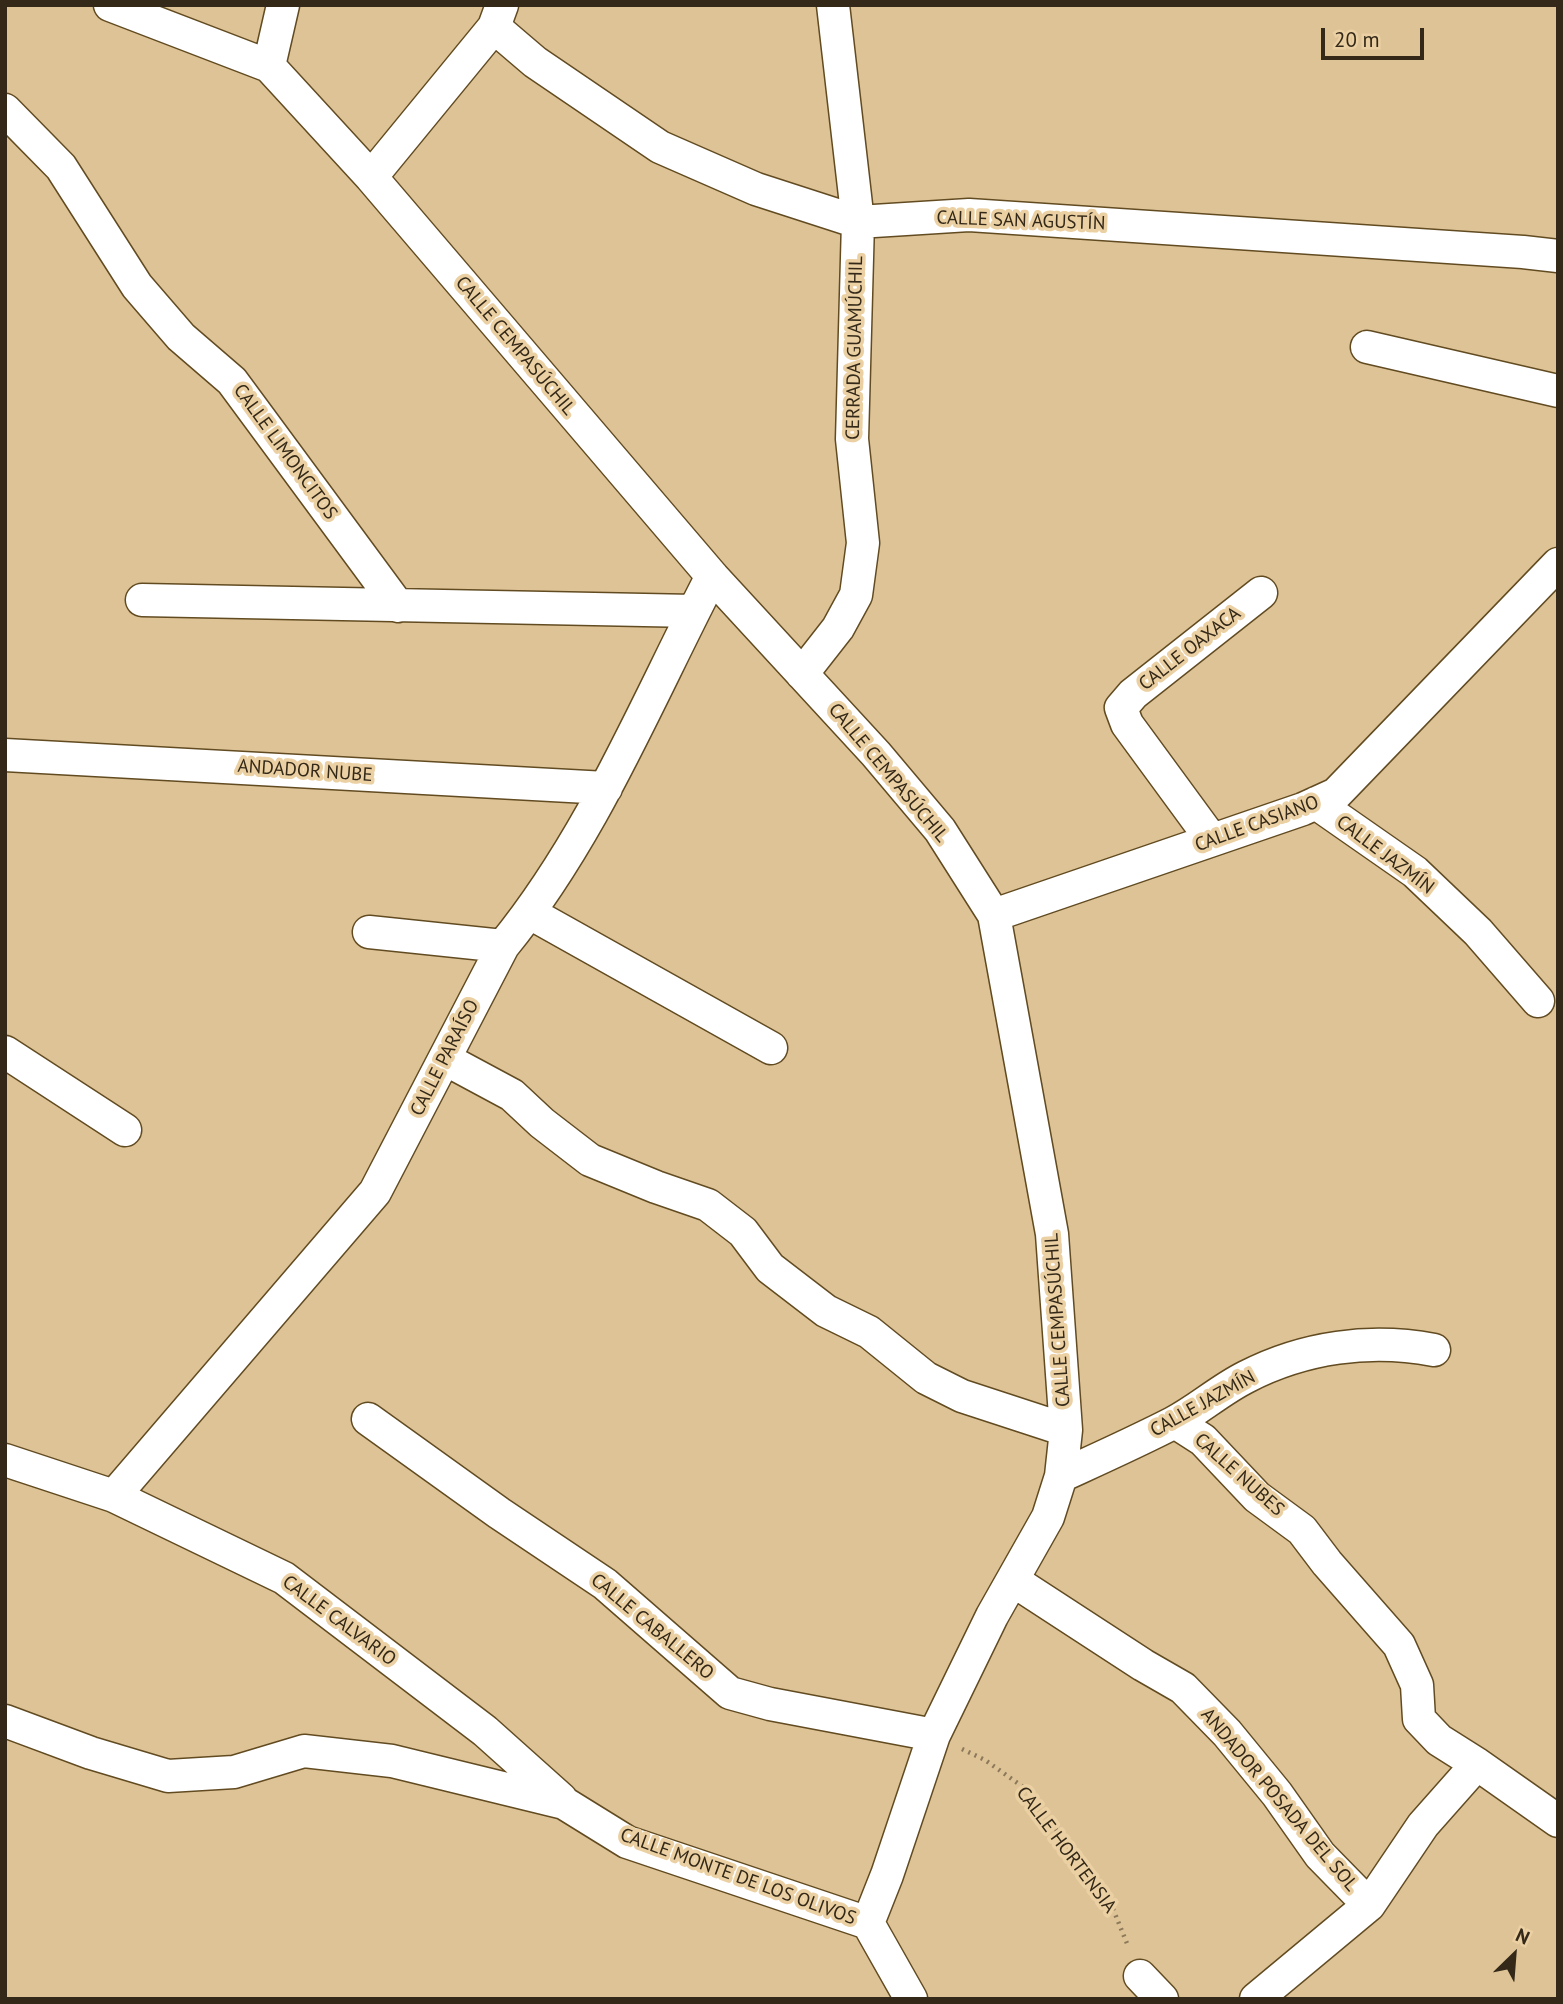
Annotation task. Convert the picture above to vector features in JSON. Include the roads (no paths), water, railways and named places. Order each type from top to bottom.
[{"type":"street","name":"CALLE CEMPASÚCHIL","points":[[110,5],[269,66],[371,177],[712,576],[876,754],[940,830],[994,915],[1052,1234],[1066,1430],[1061,1476],[1048,1517],[992,1616],[934,1735],[868,1923]]},
{"type":"street","points":[[269,66],[283,5]]},
{"type":"street","name":"CERRADA GUAMÚCHIL","points":[[802,674],[838,628],[856,595],[863,543],[852,439],[858,222],[833,5]]},
{"type":"street","points":[[371,177],[498,16]]},
{"type":"street","name":"CALLE SAN AGUSTÍN","points":[[498,16],[535,62],[660,147],[756,189],[858,222],[969,215],[1523,251],[1558,256]]},
{"type":"street","name":"CALLE LIMONCITOS","points":[[5,110],[61,167],[137,286],[181,337],[232,381],[398,606]]},
{"type":"street","points":[[1367,347],[1558,391]]},
{"type":"street","name":"CALLE CASIANO","points":[[994,915],[1336,794],[1558,564]]},
{"type":"street","name":"CALLE PARAÍSO","points":[[114,1496],[375,1192],[503,946],[530,913],[606,788],[712,576]]},
{"type":"street","name":"CALLE OAXACA","points":[[1212,840],[1127,724],[1121,708],[1133,694],[1261,593]]},
{"type":"street","points":[[142,600],[694,611]]},
{"type":"street","name":"ANDADOR NUBE","points":[[5,755],[606,788]]},
{"type":"street","name":"CALLE JAZMÍN","points":[[1316,803],[1415,872],[1478,932],[1538,1001]]},
{"type":"street","points":[[530,913],[771,1048]]},
{"type":"street","points":[[369,932],[503,946]]},
{"type":"street","points":[[5,1052],[125,1130]]},
{"type":"street","points":[[445,1059],[512,1095],[542,1123],[590,1160],[708,1205],[743,1232],[770,1268],[826,1311],[869,1332],[926,1378],[962,1396],[1066,1430]]},
{"type":"street","name":"CALLE JAZMÍN","points":[[1061,1476],[1175,1422],[1246,1377],[1314,1351],[1357,1345],[1407,1345],[1434,1350]]},
{"type":"street","name":"CALLE CABALLERO","points":[[368,1419],[499,1513],[605,1584],[730,1693],[770,1704],[934,1735]]},
{"type":"street","name":"CALLE NUBES","points":[[1175,1422],[1203,1440],[1257,1497],[1302,1530],[1327,1563],[1399,1645],[1417,1685],[1419,1720],[1439,1740],[1478,1764]]},
{"type":"street","name":"CALLE CALVARIO","points":[[5,1460],[114,1496],[284,1578],[485,1731],[564,1803]]},
{"type":"street","name":"ANDADOR POSADA DEL SOL","points":[[1014,1581],[1183,1688],[1227,1733],[1321,1854],[1369,1905]]},
{"type":"street","name":"CALLE MONTE DE LOS OLIVOS","points":[[5,1721],[91,1753],[168,1776],[233,1772],[304,1751],[392,1761],[564,1803],[628,1842],[868,1923]]},
{"type":"street","points":[[1256,1999],[1369,1905],[1423,1825],[1478,1764],[1558,1821]]},
{"type":"street","points":[[868,1923],[911,1999]]},
{"type":"street","points":[[1140,1976],[1162,1999]]}]
